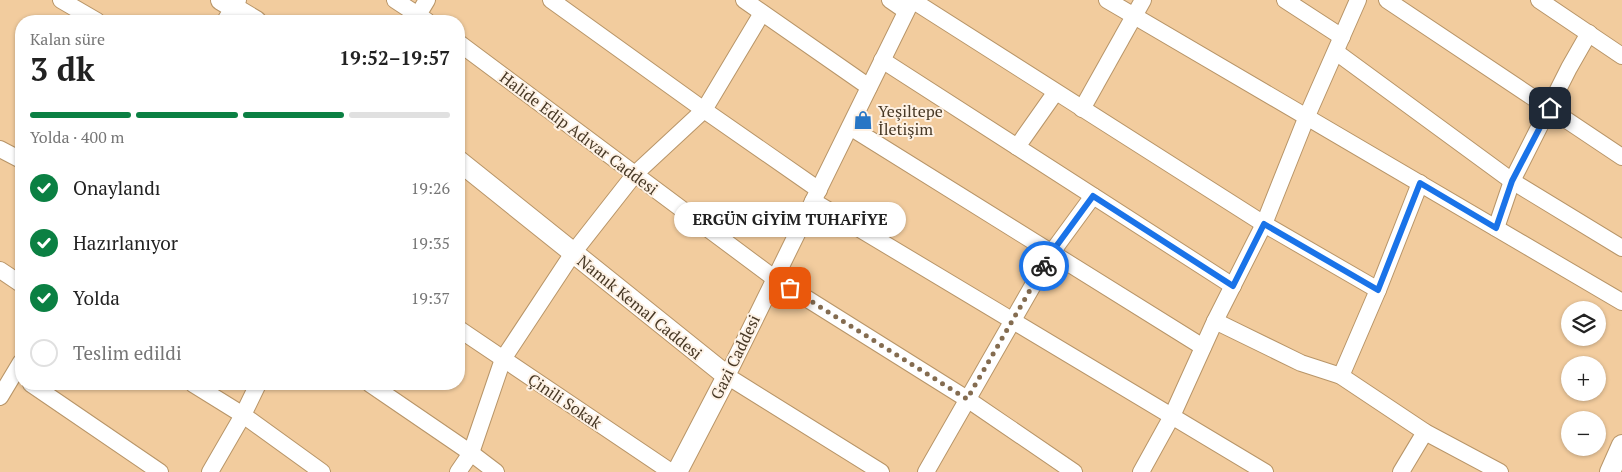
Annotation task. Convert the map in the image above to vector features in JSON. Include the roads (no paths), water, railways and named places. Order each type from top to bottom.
[{"type":"street","points":[[61,0],[87,15]]},
{"type":"street","points":[[395,0],[418,15]]},
{"type":"street","points":[[424,15],[427,0]]},
{"type":"street","points":[[551,0],[704,110],[816,195],[1012,321],[1265,472]]},
{"type":"street","points":[[744,0],[869,87]]},
{"type":"street","points":[[890,0],[909,6],[1082,109],[1264,224],[1378,290]]},
{"type":"street","points":[[1107,0],[1622,302]]},
{"type":"street","points":[[1082,109],[1143,0]]},
{"type":"street","points":[[1285,0],[1512,181],[1622,248]]},
{"type":"street","points":[[1141,472],[1172,416],[1215,321],[1264,224],[1307,116],[1358,0]]},
{"type":"street","points":[[1387,0],[1622,157]]},
{"type":"street","points":[[1539,0],[1622,56]]},
{"type":"street","name":"Gazi Caddesi","points":[[678,472],[909,6]]},
{"type":"street","points":[[229,7],[244,15]]},
{"type":"street","points":[[458,472],[471,453],[503,359],[573,253],[635,174],[704,110],[762,13]]},
{"type":"street","points":[[1496,228],[1512,181],[1569,68],[1589,33]]},
{"type":"street","name":"Halide Edip Adıvar Caddesi","points":[[465,47],[774,278],[967,399],[1074,472]]},
{"type":"street","points":[[882,60],[1233,286]]},
{"type":"street","points":[[1017,147],[1055,93]]},
{"type":"street","points":[[850,127],[1203,347]]},
{"type":"street","points":[[0,149],[15,157]]},
{"type":"street","name":"Namık Kemal Caddesi","points":[[465,166],[727,376],[881,472]]},
{"type":"street","points":[[1341,376],[1378,290],[1420,183]]},
{"type":"street","points":[[926,472],[1052,252],[1093,196]]},
{"type":"street","points":[[0,270],[15,280]]},
{"type":"street","points":[[1215,321],[1301,363],[1341,376],[1425,432],[1500,472]]},
{"type":"street","name":"Çinili Sokak","points":[[465,333],[671,472]]},
{"type":"street","points":[[0,397],[15,376]]},
{"type":"street","points":[[40,390],[160,472]]},
{"type":"street","points":[[202,390],[242,415],[322,472]]},
{"type":"street","points":[[210,472],[255,390]]},
{"type":"street","points":[[379,390],[496,472]]},
{"type":"street","points":[[1401,472],[1425,432]]},
{"type":"street","points":[[1610,472],[1622,445]]},
{"type":"place","name":"Yeşiltepe İletişim","points":[[863,120]]},
{"type":"place","name":"ERGÜN GİYİM TUHAFİYE","points":[[790,288]]}]
